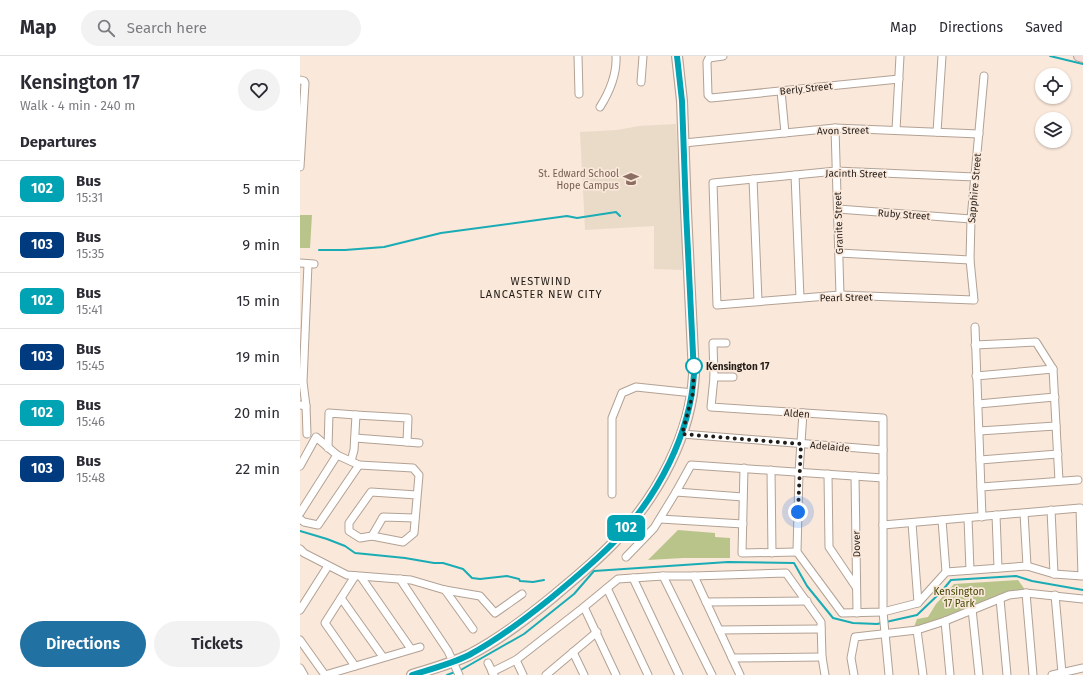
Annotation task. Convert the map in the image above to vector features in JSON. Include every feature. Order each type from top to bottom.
[{"type":"street","points":[[578,56],[579,94]]},
{"type":"street","points":[[600,107],[609,93],[614,80],[616,56]]},
{"type":"street","points":[[641,82],[643,56]]},
{"type":"street","points":[[412,675],[453,662],[485,645],[514,627],[572,581],[617,539],[652,494],[669,463],[682,434],[693,393],[694,374],[682,101],[677,56]]},
{"type":"street","name":"Berly Street","points":[[723,56],[711,57],[707,62],[708,95],[711,98],[899,79]]},
{"type":"street","points":[[896,130],[900,56]]},
{"type":"street","points":[[937,132],[942,56]]},
{"type":"street","points":[[1079,56],[1083,57]]},
{"type":"street","name":"Sapphire Street","points":[[974,300],[970,260],[971,219],[984,76]]},
{"type":"street","points":[[300,80],[304,81],[305,83],[302,105],[300,167]]},
{"type":"street","points":[[781,91],[785,133]]},
{"type":"street","name":"Avon Street","points":[[684,143],[835,128],[979,134]]},
{"type":"street","name":"Granite Street","points":[[835,128],[840,295]]},
{"type":"street","name":"Jacinth Street","points":[[717,305],[713,183],[836,171],[975,177]]},
{"type":"street","points":[[794,175],[800,298]]},
{"type":"street","points":[[753,179],[758,301]]},
{"type":"street","name":"Ruby Street","points":[[838,209],[971,219]]},
{"type":"street","points":[[839,253],[970,260]]},
{"type":"street","points":[[300,263],[311,264],[303,287],[301,382],[303,434],[316,437],[337,455],[359,465],[413,468],[419,475],[414,533],[403,542],[372,536],[360,538],[349,531],[349,523],[372,492],[417,495]]},
{"type":"street","name":"Pearl Street","points":[[717,305],[840,295],[974,300]]},
{"type":"street","points":[[975,327],[982,517]]},
{"type":"street","points":[[975,345],[1036,342],[1053,369],[1059,481]]},
{"type":"street","points":[[726,343],[714,343],[714,377],[733,377]]},
{"type":"street","points":[[976,376],[1053,369]]},
{"type":"street","name":"Alden","points":[[714,377],[711,407],[883,418],[883,450]]},
{"type":"street","points":[[612,494],[612,418],[622,393],[636,387],[693,393]]},
{"type":"street","points":[[978,404],[1055,398]]},
{"type":"street","points":[[328,448],[329,413],[408,418],[406,442]]},
{"type":"street","points":[[804,413],[799,472],[797,552],[842,613],[883,614],[918,603],[946,572],[1027,566],[1054,574],[1082,576],[1080,508],[883,525]]},
{"type":"street","points":[[351,462],[354,450],[356,415]]},
{"type":"street","points":[[979,431],[1056,426]]},
{"type":"street","name":"Adelaide","points":[[682,434],[883,450]]},
{"type":"street","points":[[300,466],[316,437]]},
{"type":"street","points":[[355,438],[419,443]]},
{"type":"street","points":[[883,450],[883,614],[889,675]]},
{"type":"street","points":[[980,460],[1058,454]]},
{"type":"street","points":[[300,513],[337,455]]},
{"type":"street","points":[[300,519],[304,522],[318,525],[359,465]]},
{"type":"street","points":[[626,557],[648,536],[660,519],[692,465],[883,478]]},
{"type":"street","points":[[744,468],[742,553],[797,552]]},
{"type":"street","points":[[772,470],[772,553]]},
{"type":"street","points":[[828,474],[829,547],[856,587]]},
{"type":"street","name":"Dover","points":[[855,476],[856,613]]},
{"type":"street","points":[[981,487],[1078,480]]},
{"type":"street","points":[[676,492],[743,498]]},
{"type":"street","points":[[1051,510],[1054,574]]},
{"type":"street","points":[[1024,513],[1027,566]]},
{"type":"street","points":[[996,515],[998,568]]},
{"type":"street","points":[[372,536],[383,517],[415,518]]},
{"type":"street","points":[[968,518],[970,570]]},
{"type":"street","points":[[660,519],[743,524]]},
{"type":"street","points":[[942,520],[946,572]]},
{"type":"street","points":[[912,523],[918,603]]},
{"type":"street","points":[[301,554],[347,575],[358,577],[400,578],[445,590],[480,596],[496,613],[522,594]]},
{"type":"street","points":[[300,610],[328,566]]},
{"type":"street","points":[[488,663],[493,674],[516,660],[618,579],[786,572],[821,622],[822,657],[825,675]]},
{"type":"street","points":[[664,576],[712,675]]},
{"type":"street","points":[[694,576],[740,675]]},
{"type":"street","points":[[355,666],[325,623],[341,598],[358,577]]},
{"type":"street","points":[[358,577],[411,648]]},
{"type":"street","points":[[400,578],[448,651],[459,675]]},
{"type":"street","points":[[633,578],[679,675]]},
{"type":"street","points":[[607,588],[648,675]]},
{"type":"street","points":[[445,590],[473,629]]},
{"type":"street","points":[[1026,593],[1033,675]]},
{"type":"street","points":[[854,675],[851,658],[855,637],[884,632],[917,630],[945,621],[1009,595],[1026,593],[1083,599]]},
{"type":"street","points":[[1055,595],[1062,673]]},
{"type":"street","points":[[341,598],[383,657]]},
{"type":"street","points":[[1000,599],[1007,675]]},
{"type":"street","points":[[706,602],[807,601]]},
{"type":"street","points":[[584,607],[616,675]]},
{"type":"street","points":[[972,610],[979,675]]},
{"type":"street","points":[[945,621],[950,675]]},
{"type":"street","points":[[719,630],[821,629]]},
{"type":"street","points":[[917,630],[923,675]]},
{"type":"street","points":[[550,673],[597,632]]},
{"type":"street","points":[[300,640],[325,675],[411,648],[420,647]]},
{"type":"street","points":[[573,652],[584,675]]},
{"type":"street","points":[[732,658],[822,657]]},
{"type":"street","points":[[516,660],[523,675]]},
{"type":"street","points":[[300,668],[304,675]]},
{"type":"street","points":[[1052,675],[1083,668]]},
{"type":"shaded area","name":"St. Edward School Hope Campus","points":[[676,124],[682,231],[682,270],[654,269],[654,226],[585,230],[580,132]]},
{"type":"green space","points":[[300,215],[312,215],[310,248],[300,248]]},
{"type":"green space","points":[[678,530],[715,533],[715,537],[730,538],[730,558],[648,560]]},
{"type":"green space","name":"Kensington 17 Park","points":[[1018,580],[1026,591],[1010,591],[924,626],[914,627],[917,619],[928,617],[936,604],[954,584]]},
{"type":"waterway","points":[[1050,56],[1083,64]]},
{"type":"waterway","points":[[319,250],[384,247],[441,233],[567,216],[577,218],[616,212],[620,216]]},
{"type":"waterway","points":[[300,531],[345,546],[355,553],[443,563],[463,569],[472,578],[480,579],[507,576],[519,579],[520,581],[533,582],[544,580]]},
{"type":"waterway","points":[[459,671],[524,634],[574,594],[594,571],[728,562],[794,563],[807,586],[833,618],[853,623],[877,624],[917,615],[951,580],[1016,576],[1032,581],[1083,590]]},
{"type":"waterway","points":[[447,675],[455,672]]},
{"type":"bus line","name":"102","points":[[412,675],[453,662],[499,638],[572,581],[617,539],[632,521],[652,494],[669,463],[682,434],[693,393],[694,374],[682,101],[677,56]]},
{"type":"place","name":"St. Edward School Hope Campus","points":[[631,179]]},
{"type":"place","name":"Kensington 17","points":[[694,366]]},
{"type":"district","name":"WESTWIND LANCASTER NEW CITY","points":[[541,287]]},
{"type":"route","points":[[694,366],[693,393],[682,434],[801,444],[798,512]]}]
